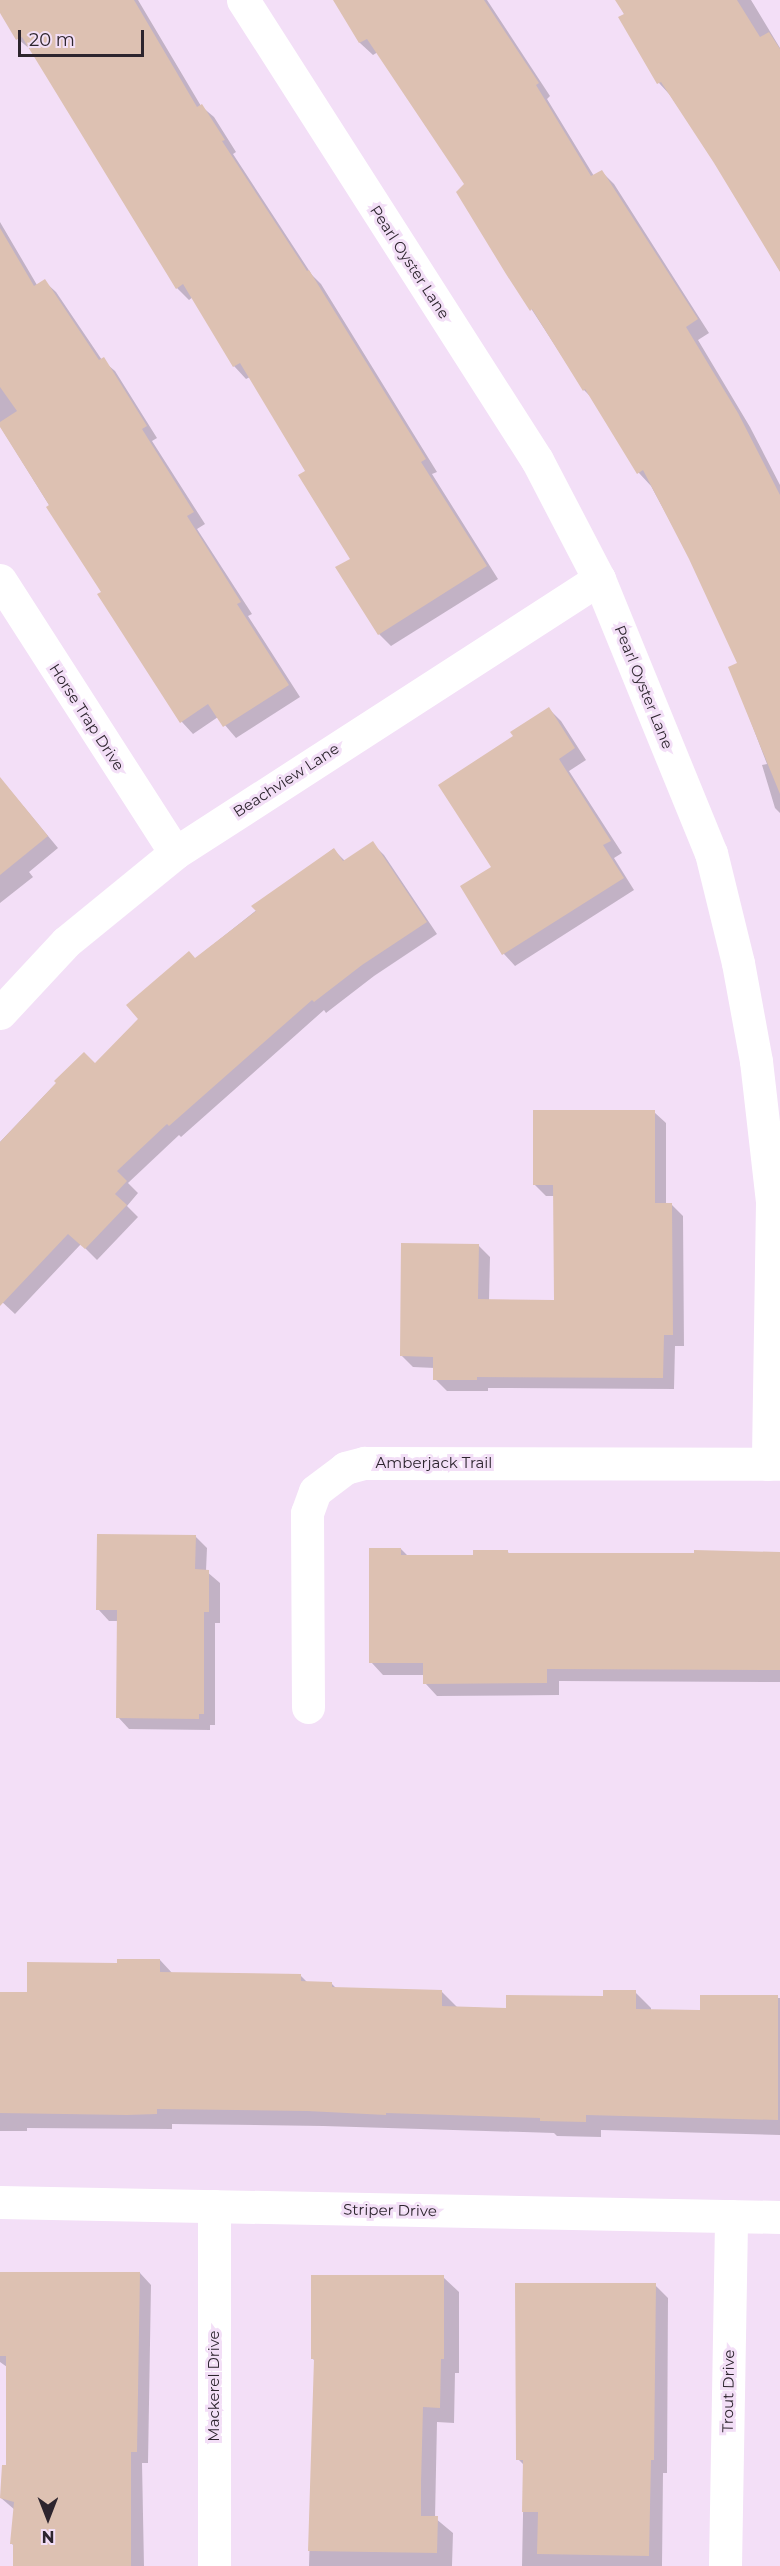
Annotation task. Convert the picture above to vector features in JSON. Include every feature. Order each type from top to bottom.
[{"type":"street","name":"Pearl Oyster Lane","points":[[243,0],[537,460],[599,579],[711,853],[738,963],[756,1061],[772,1202],[774,1464]]},
{"type":"street","name":"Beachview Lane","points":[[0,1013],[66,942],[175,853],[599,579]]},
{"type":"street","name":"Horse Trap Drive","points":[[0,580],[175,853]]},
{"type":"street","name":"Amberjack Trail","points":[[308,1707],[306,1513],[315,1491],[345,1468],[364,1463],[774,1464]]},
{"type":"street","name":"Striper Drive","points":[[0,2202],[780,2217]]},
{"type":"street","name":"Mackerel Drive","points":[[214,2206],[214,2566]]},
{"type":"street","name":"Trout Drive","points":[[725,2566],[731,2216]]},
{"type":"building","points":[[0,0],[134,0],[197,107],[202,104],[225,140],[222,141],[307,271],[309,270],[426,459],[421,462],[487,566],[378,635],[335,567],[350,559],[298,475],[305,471],[240,363],[233,367],[183,284],[176,289],[22,37],[16,40],[0,13]]},
{"type":"building","points":[[333,0],[484,0],[539,83],[536,85],[591,176],[602,170],[698,319],[686,327],[738,413],[780,495],[780,794],[728,667],[737,663],[689,559],[643,470],[637,474],[585,389],[583,391],[532,309],[530,311],[506,274],[456,192],[464,184],[367,39],[359,43]]},
{"type":"building","points":[[615,0],[737,0],[760,37],[769,32],[780,49],[780,272],[714,163],[661,82],[657,84],[618,17],[624,14]]},
{"type":"building","points":[[0,228],[34,286],[45,279],[99,360],[104,357],[147,426],[142,429],[194,512],[187,516],[241,602],[237,604],[289,685],[223,727],[208,704],[180,723],[97,594],[101,592],[46,507],[49,505],[0,427],[0,422],[17,411],[0,387]]},
{"type":"building","points":[[549,707],[575,748],[559,759],[611,841],[603,845],[624,878],[502,955],[460,886],[491,867],[438,785],[513,736],[510,732]]},
{"type":"building","points":[[0,777],[48,836],[0,875]]},
{"type":"building","points":[[373,841],[427,922],[362,965],[314,1002],[312,1000],[169,1126],[167,1124],[117,1171],[127,1181],[115,1194],[127,1205],[85,1249],[68,1234],[0,1306],[0,1142],[56,1083],[54,1081],[84,1052],[95,1063],[138,1019],[126,1005],[189,951],[195,958],[256,911],[251,906],[334,848],[343,861]]},
{"type":"building","points":[[533,1110],[655,1110],[655,1203],[672,1203],[673,1335],[664,1335],[663,1378],[477,1377],[477,1380],[433,1380],[433,1357],[400,1356],[401,1243],[479,1244],[478,1299],[554,1300],[553,1185],[533,1185]]},
{"type":"building","points":[[97,1534],[196,1535],[195,1569],[209,1570],[209,1612],[204,1612],[204,1714],[199,1714],[199,1719],[116,1718],[117,1610],[96,1610]]},
{"type":"building","points":[[369,1548],[401,1548],[401,1555],[473,1555],[473,1550],[508,1550],[508,1553],[694,1553],[694,1550],[780,1552],[780,1670],[547,1669],[547,1683],[423,1684],[423,1663],[369,1663]]},
{"type":"building","points":[[117,1959],[160,1959],[160,1972],[301,1974],[301,1981],[332,1982],[332,1987],[442,1990],[442,2006],[506,2008],[506,1995],[603,1996],[603,1990],[636,1990],[636,2009],[700,2010],[700,1995],[778,1995],[778,2120],[586,2115],[586,2122],[540,2121],[540,2118],[386,2113],[386,2115],[307,2111],[157,2109],[157,2114],[127,2115],[0,2113],[0,1992],[27,1992],[27,1962],[117,1963]]},
{"type":"building","points":[[0,2272],[140,2272],[137,2452],[131,2452],[131,2566],[13,2566],[13,2544],[10,2544],[14,2502],[0,2498],[2,2465],[6,2465],[6,2356],[0,2356]]},
{"type":"building","points":[[311,2275],[444,2275],[444,2359],[441,2359],[440,2408],[423,2407],[421,2483],[421,2516],[438,2516],[437,2553],[308,2551],[314,2359],[311,2359]]},
{"type":"building","points":[[515,2283],[656,2283],[654,2460],[651,2460],[649,2556],[537,2554],[538,2512],[522,2512],[523,2460],[516,2460]]}]
